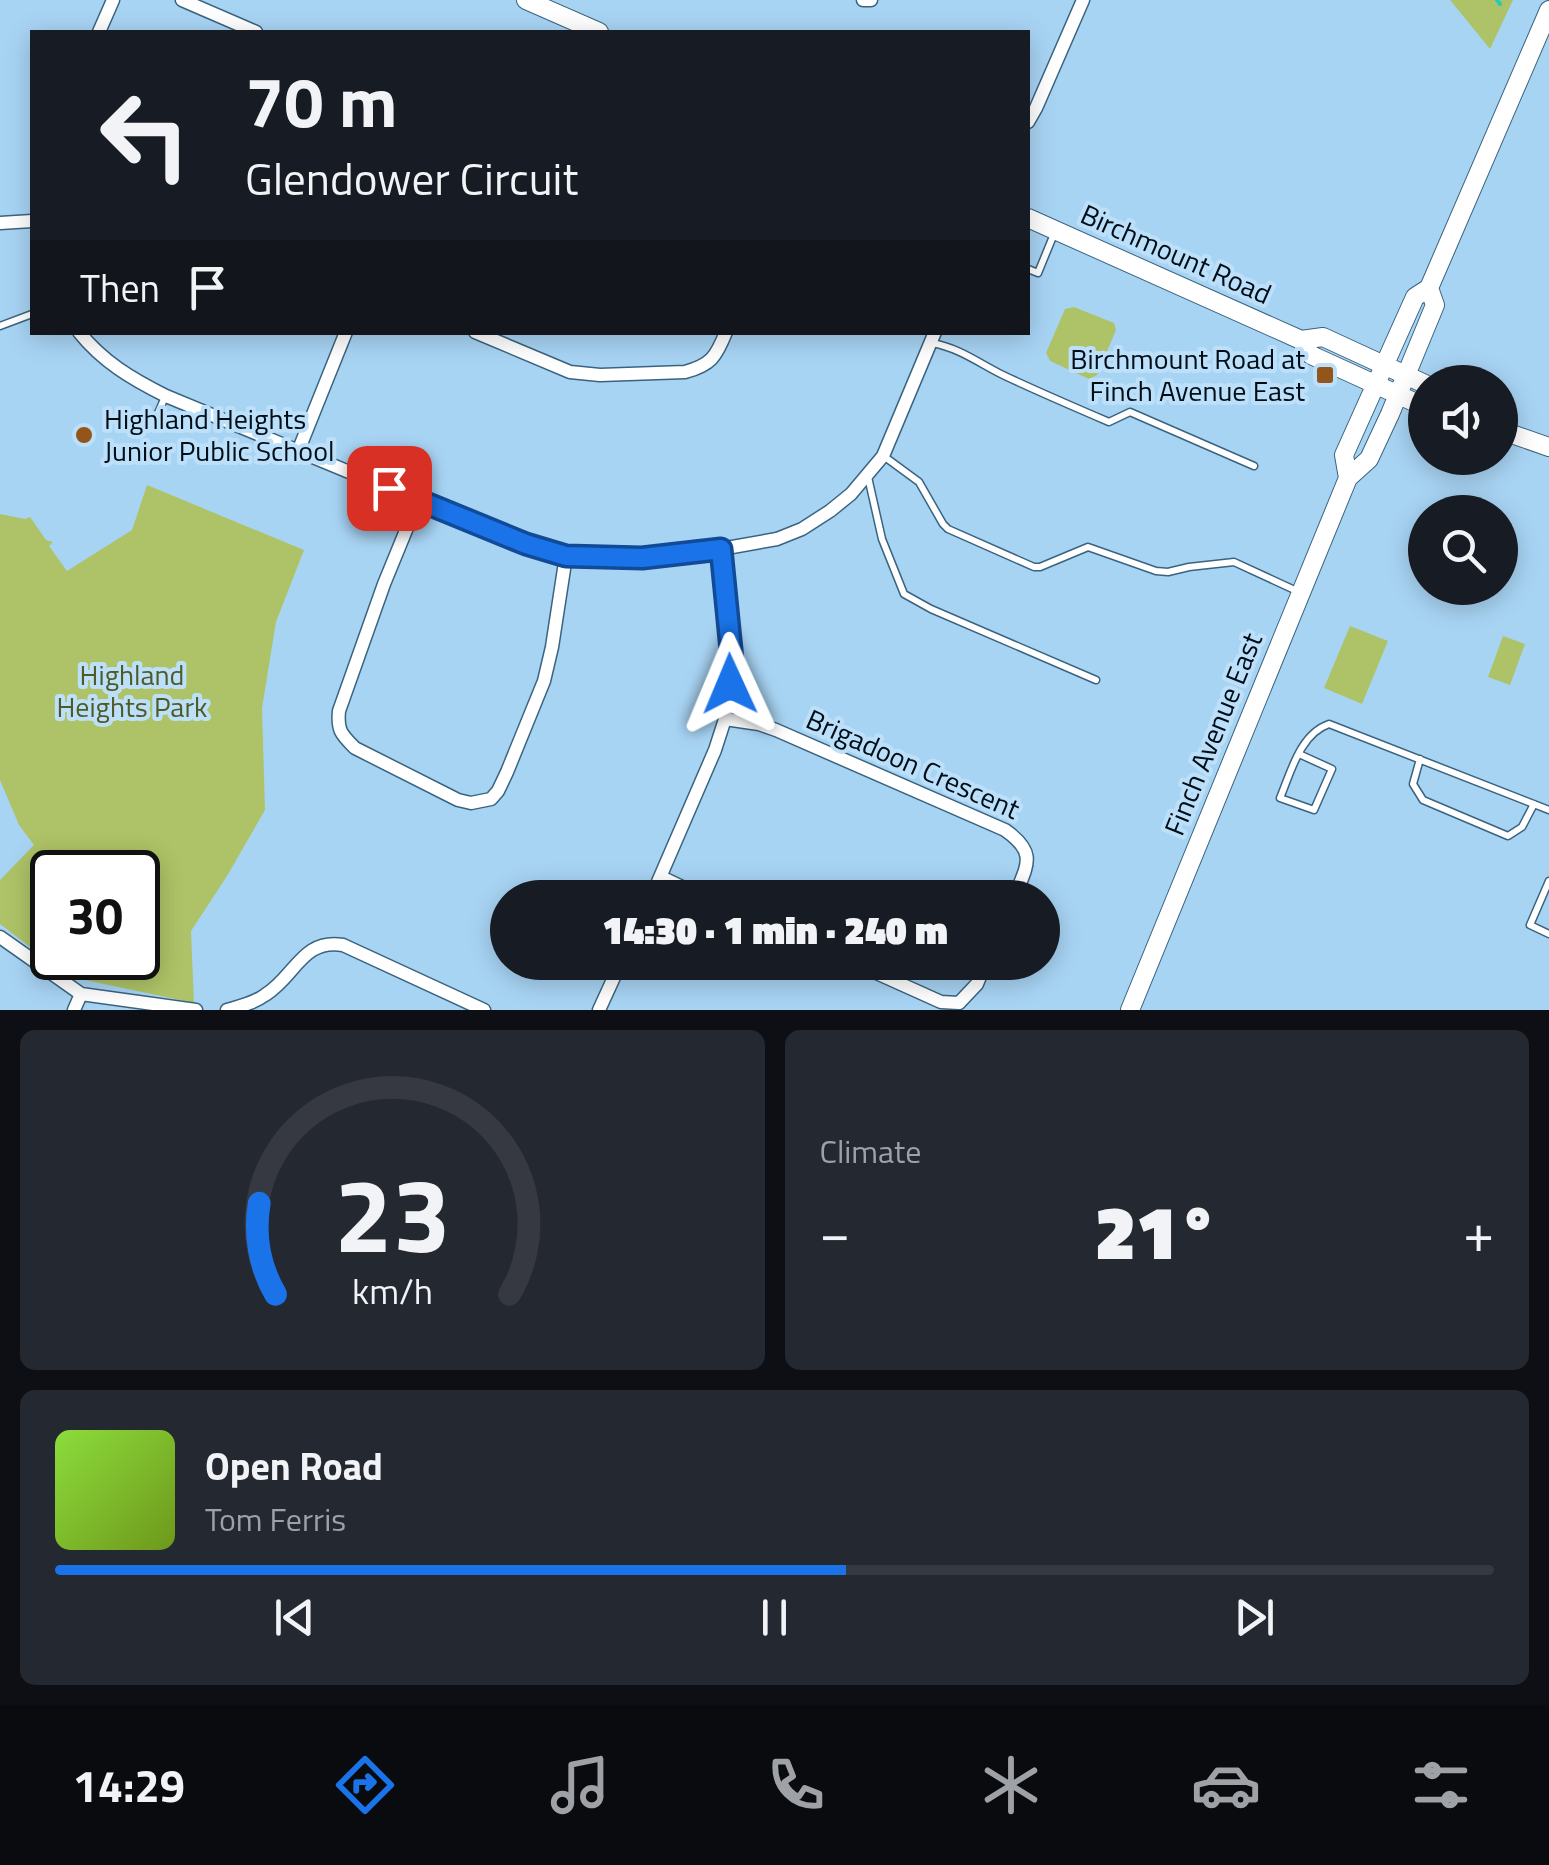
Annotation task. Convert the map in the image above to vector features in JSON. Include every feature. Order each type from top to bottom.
[{"type":"main road","points":[[526,0],[594,30]]},
{"type":"main road","name":"Finch Avenue East","points":[[1348,478],[1344,455],[1414,297],[1429,288],[1549,10]]},
{"type":"main road","name":"Birchmount Road","points":[[1030,219],[1302,340],[1312,354],[1408,399]]},
{"type":"main road","name":"Finch Avenue East","points":[[1130,1010],[1348,478],[1369,459],[1398,395],[1435,305],[1429,288]]},
{"type":"main road","name":"Birchmount Road","points":[[1302,340],[1323,337],[1406,375]]},
{"type":"main road","points":[[1518,436],[1549,447]]},
{"type":"street","points":[[100,30],[114,0]]},
{"type":"street","points":[[182,0],[251,30]]},
{"type":"street","points":[[863,0],[872,0]]},
{"type":"street","points":[[1030,118],[1083,0]]},
{"type":"street","points":[[0,223],[30,221]]},
{"type":"street","points":[[82,335],[118,370],[166,396],[526,544],[566,556],[642,558],[777,540],[830,512],[884,456],[933,338]]},
{"type":"street","points":[[298,450],[345,335]]},
{"type":"street","points":[[482,335],[570,372],[600,375],[685,372],[698,368],[708,364],[725,335]]},
{"type":"street","points":[[418,501],[384,584],[338,722],[342,736],[355,748],[458,800],[471,804],[491,800],[508,772],[544,680],[566,556]]},
{"type":"street","points":[[659,880],[725,719],[732,660],[721,549]]},
{"type":"street","name":"Brigadoon Crescent","points":[[725,719],[776,730],[1005,830],[1023,842],[1027,854],[1021,880]]},
{"type":"street","points":[[660,877],[666,880]]},
{"type":"street","points":[[0,937],[81,994],[196,1010]]},
{"type":"street","points":[[228,1010],[267,994],[286,979],[308,951],[331,943],[484,1010]]},
{"type":"street","points":[[599,1010],[613,980]]},
{"type":"street","points":[[892,980],[941,1002],[959,1002],[979,980]]},
{"type":"street","points":[[74,1010],[81,994]]},
{"type":"lane","points":[[1030,270],[1038,273],[1056,230]]},
{"type":"lane","points":[[0,326],[30,315]]},
{"type":"lane","points":[[933,338],[1109,422],[1130,412],[1254,466]]},
{"type":"lane","points":[[155,420],[166,396]]},
{"type":"lane","points":[[884,456],[919,482],[948,529],[1034,567],[1088,548],[1156,571],[1234,562],[1300,592]]},
{"type":"lane","points":[[868,476],[882,539],[904,594],[1096,680]]},
{"type":"lane","points":[[1299,754],[1332,769],[1314,810],[1280,798],[1299,754],[1315,729],[1329,724],[1549,810]]},
{"type":"lane","points":[[1420,759],[1413,784],[1424,800],[1508,836],[1522,827],[1534,804]]},
{"type":"lane","points":[[1549,881],[1530,925],[1549,934]]},
{"type":"green space","points":[[1450,0],[1513,0],[1490,49]]},
{"type":"green space","points":[[1074,307],[1114,323],[1116,330],[1097,375],[1089,379],[1050,361],[1046,353],[1065,309]]},
{"type":"green space","name":"Highland Heights Park","points":[[147,485],[304,550],[276,622],[262,708],[265,810],[191,931],[194,1003],[85,980],[160,980],[160,850],[30,850],[30,947],[0,924],[0,880],[34,845],[19,825],[0,780],[0,514],[30,517],[46,540],[53,542],[49,546],[67,571],[132,530]]},
{"type":"green space","points":[[1350,626],[1388,641],[1362,704],[1324,688]]},
{"type":"green space","points":[[1503,636],[1525,644],[1510,685],[1488,677]]},
{"type":"waterway","points":[[1497,0],[1500,4]]},
{"type":"place","name":"Birchmount Road at Finch Avenue East","points":[[1325,375]]},
{"type":"place","name":"Highland Heights Junior Public School","points":[[84,435]]},
{"type":"route","points":[[389,488],[526,544],[566,556],[642,558],[721,549],[732,660],[730,684]]}]
